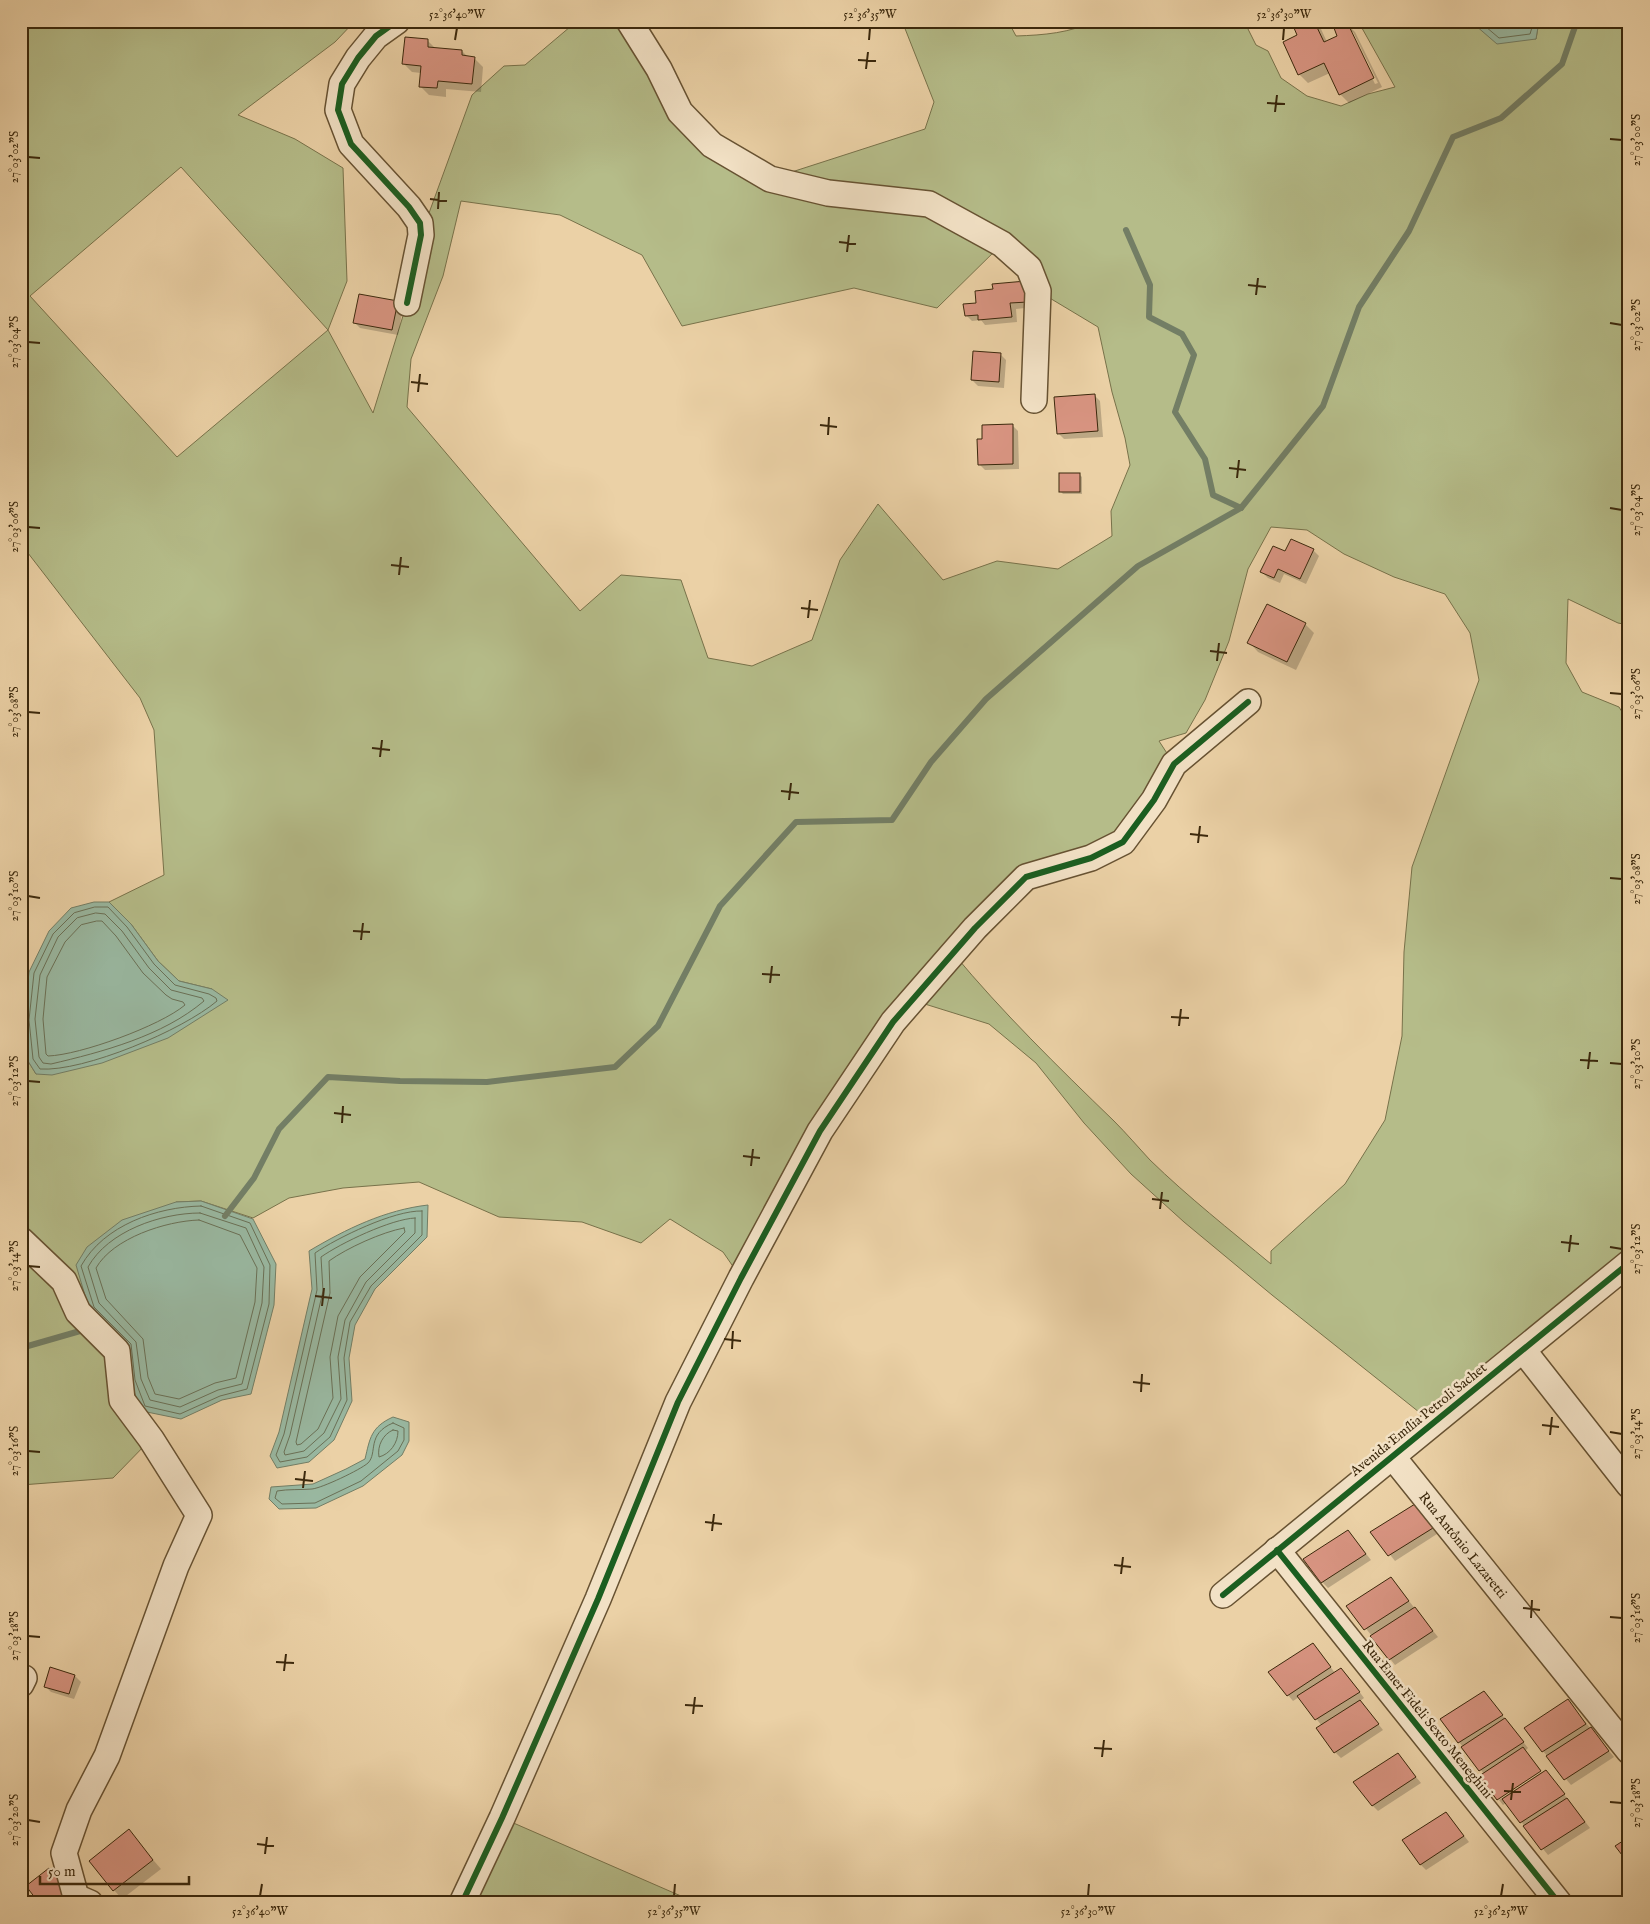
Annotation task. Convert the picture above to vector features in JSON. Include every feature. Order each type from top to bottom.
[{"type":"street","points":[[397,21],[376,36],[358,58],[342,84],[338,110],[351,144],[409,207],[420,223],[421,235],[407,303]]},
{"type":"street","points":[[629,21],[658,69],[680,112],[712,145],[770,179],[828,194],[929,204],[1002,244],[1029,268],[1038,291],[1034,400]]},
{"type":"street","points":[[462,1903],[502,1818],[598,1599],[678,1402],[740,1278],[820,1131],[893,1022],[975,928],[1026,877],[1092,858],[1123,842],[1154,800],[1174,764],[1248,702]]},
{"type":"street","points":[[21,1240],[64,1281],[78,1312],[117,1351],[122,1400],[151,1439],[199,1515],[176,1566],[107,1756],[79,1810],[64,1852],[76,1897],[90,1903]]},
{"type":"street","name":"Avenida Emília Petroli Sachet","points":[[1223,1594],[1629,1263]]},
{"type":"street","points":[[1523,1350],[1629,1485]]},
{"type":"street","name":"Rua Antônio Lazaretti","points":[[1392,1456],[1629,1751]]},
{"type":"street","name":"Rua Emer Fideli Sexto Meneghini","points":[[1278,1550],[1559,1903]]},
{"type":"shaded area","points":[[21,21],[355,21],[335,42],[238,115],[295,139],[343,168],[347,281],[328,330],[373,413],[407,303],[421,235],[472,95],[504,66],[525,65],[577,21],[629,21],[680,112],[770,179],[925,129],[934,102],[902,21],[1008,21],[1016,36],[1057,33],[1095,21],[1244,21],[1256,45],[1268,51],[1281,78],[1307,96],[1341,106],[1368,94],[1395,87],[1358,21],[1474,21],[1475,25],[1536,39],[1539,21],[1629,21],[1629,625],[1618,623],[1568,599],[1566,663],[1582,692],[1619,707],[1629,723],[1629,1256],[1429,1420],[1184,1222],[1131,1174],[1084,1123],[1036,1063],[989,1024],[912,1000],[741,1278],[723,1252],[670,1219],[641,1243],[582,1222],[499,1217],[419,1182],[343,1188],[289,1198],[253,1218],[201,1201],[176,1202],[126,1347],[151,1439],[113,1478],[21,1485],[21,1067],[28,1061],[36,1074],[212,989],[179,981],[158,961],[131,924],[109,902],[164,875],[154,730],[140,698],[21,544]],"holes":[[[181,167],[328,330],[177,457],[30,296]],[[461,201],[560,215],[642,255],[682,326],[854,288],[937,308],[1002,244],[1038,291],[1098,327],[1130,465],[1111,511],[1112,536],[1058,569],[997,561],[943,580],[878,504],[840,560],[812,640],[752,666],[708,658],[681,580],[621,575],[580,611],[407,407],[411,359],[443,276]],[[1271,527],[1307,530],[1344,554],[1394,577],[1445,594],[1470,633],[1479,680],[1412,867],[1404,952],[1402,1036],[1385,1120],[1345,1184],[1271,1251],[1271,1264],[1164,1174],[1011,1018],[953,953],[1026,877],[1091,858],[1154,800],[1174,764],[1159,741],[1186,733],[1205,700],[1229,641],[1248,569]]]},
{"type":"shaded area","points":[[502,1818],[697,1903],[462,1903]]},
{"type":"water","points":[[1474,21],[1539,21],[1536,39],[1497,44],[1475,25]]},
{"type":"water","points":[[94,902],[109,902],[131,924],[158,961],[179,981],[212,989],[228,1000],[168,1038],[102,1063],[52,1075],[36,1074],[28,1061],[24,1019],[29,972],[49,931],[71,908]]},
{"type":"water","points":[[201,1201],[253,1219],[276,1264],[274,1305],[251,1394],[222,1400],[181,1419],[142,1411],[130,1382],[89,1309],[76,1265],[87,1247],[122,1220],[176,1202]]},
{"type":"water","points":[[428,1205],[427,1237],[375,1289],[355,1325],[349,1358],[352,1401],[334,1440],[309,1462],[277,1468],[270,1456],[279,1432],[312,1289],[309,1251],[337,1235],[381,1216]]},
{"type":"water","points":[[393,1417],[409,1422],[409,1441],[402,1455],[363,1486],[316,1508],[279,1509],[269,1499],[271,1487],[313,1484],[365,1459],[368,1445],[376,1429]]},
{"type":"building","points":[[1291,21],[1314,21],[1324,42],[1337,36],[1334,28],[1347,22],[1374,78],[1339,95],[1324,63],[1298,75],[1283,42],[1297,35]]},
{"type":"building","points":[[405,37],[428,39],[428,47],[462,50],[462,55],[475,57],[472,84],[438,81],[437,88],[419,87],[421,66],[402,64]]},
{"type":"building","points":[[1026,281],[1028,302],[1010,303],[1012,317],[978,320],[978,315],[965,316],[963,304],[976,303],[975,291],[993,289],[992,284]]},
{"type":"building","points":[[359,294],[398,301],[392,330],[353,323]]},
{"type":"building","points":[[973,351],[1001,353],[999,382],[971,380]]},
{"type":"building","points":[[1095,394],[1098,431],[1057,434],[1054,397]]},
{"type":"building","points":[[1013,424],[1013,464],[978,465],[977,439],[982,439],[982,425]]},
{"type":"building","points":[[1059,473],[1080,473],[1080,492],[1059,492]]},
{"type":"building","points":[[1291,539],[1314,549],[1300,579],[1278,569],[1274,578],[1260,572],[1273,546],[1285,551]]},
{"type":"building","points":[[1267,604],[1306,623],[1287,662],[1247,643]]},
{"type":"building","points":[[1415,1504],[1433,1528],[1388,1556],[1370,1532]]},
{"type":"building","points":[[1348,1530],[1366,1554],[1321,1583],[1303,1559]]},
{"type":"building","points":[[1391,1577],[1409,1601],[1364,1630],[1346,1606]]},
{"type":"building","points":[[1415,1607],[1433,1631],[1389,1660],[1370,1636]]},
{"type":"building","points":[[1313,1643],[1331,1667],[1287,1696],[1268,1672]]},
{"type":"building","points":[[50,1667],[75,1675],[69,1694],[44,1687]]},
{"type":"building","points":[[1341,1668],[1360,1692],[1315,1720],[1297,1696]]},
{"type":"building","points":[[1484,1691],[1503,1715],[1458,1743],[1440,1719]]},
{"type":"building","points":[[1568,1699],[1586,1724],[1542,1752],[1524,1728]]},
{"type":"building","points":[[1360,1700],[1379,1724],[1334,1753],[1316,1728]]},
{"type":"building","points":[[1505,1718],[1524,1742],[1479,1771],[1461,1747]]},
{"type":"building","points":[[1591,1727],[1609,1751],[1564,1780],[1546,1756]]},
{"type":"building","points":[[1523,1747],[1541,1771],[1497,1800],[1479,1776]]},
{"type":"building","points":[[1398,1753],[1416,1777],[1372,1806],[1353,1782]]},
{"type":"building","points":[[1546,1770],[1565,1794],[1520,1823],[1502,1799]]},
{"type":"building","points":[[1567,1798],[1585,1822],[1541,1850],[1523,1826]]},
{"type":"building","points":[[1446,1812],[1464,1836],[1420,1865],[1402,1840]]},
{"type":"building","points":[[129,1829],[153,1860],[113,1891],[89,1861]]},
{"type":"building","points":[[1629,1837],[1629,1864],[1615,1846]]},
{"type":"building","points":[[49,1868],[68,1891],[52,1903],[39,1903],[26,1886]]},
{"type":"waterway","points":[[225,1216],[254,1178],[279,1129],[328,1077],[400,1081],[487,1082],[615,1067],[658,1026],[720,906],[796,822],[892,820],[931,762],[986,699],[1138,566],[1241,508],[1323,406],[1359,307],[1409,231],[1453,137],[1501,118],[1562,64],[1577,21]]},
{"type":"waterway","points":[[1126,230],[1150,285],[1149,317],[1182,334],[1194,355],[1175,412],[1205,459],[1213,495],[1241,508]]},
{"type":"waterway","points":[[21,1348],[87,1329]]},
{"type":"cycle path","points":[[397,21],[376,36],[358,58],[342,84],[338,110],[351,144],[409,207],[420,223],[421,235],[407,303]]},
{"type":"cycle path","points":[[462,1903],[502,1818],[598,1599],[678,1402],[741,1278],[820,1131],[893,1022],[975,928],[1026,877],[1091,858],[1123,842],[1154,800],[1174,764],[1248,702]]},
{"type":"cycle path","points":[[1223,1595],[1629,1263]]},
{"type":"cycle path","points":[[1277,1550],[1559,1903]]}]
